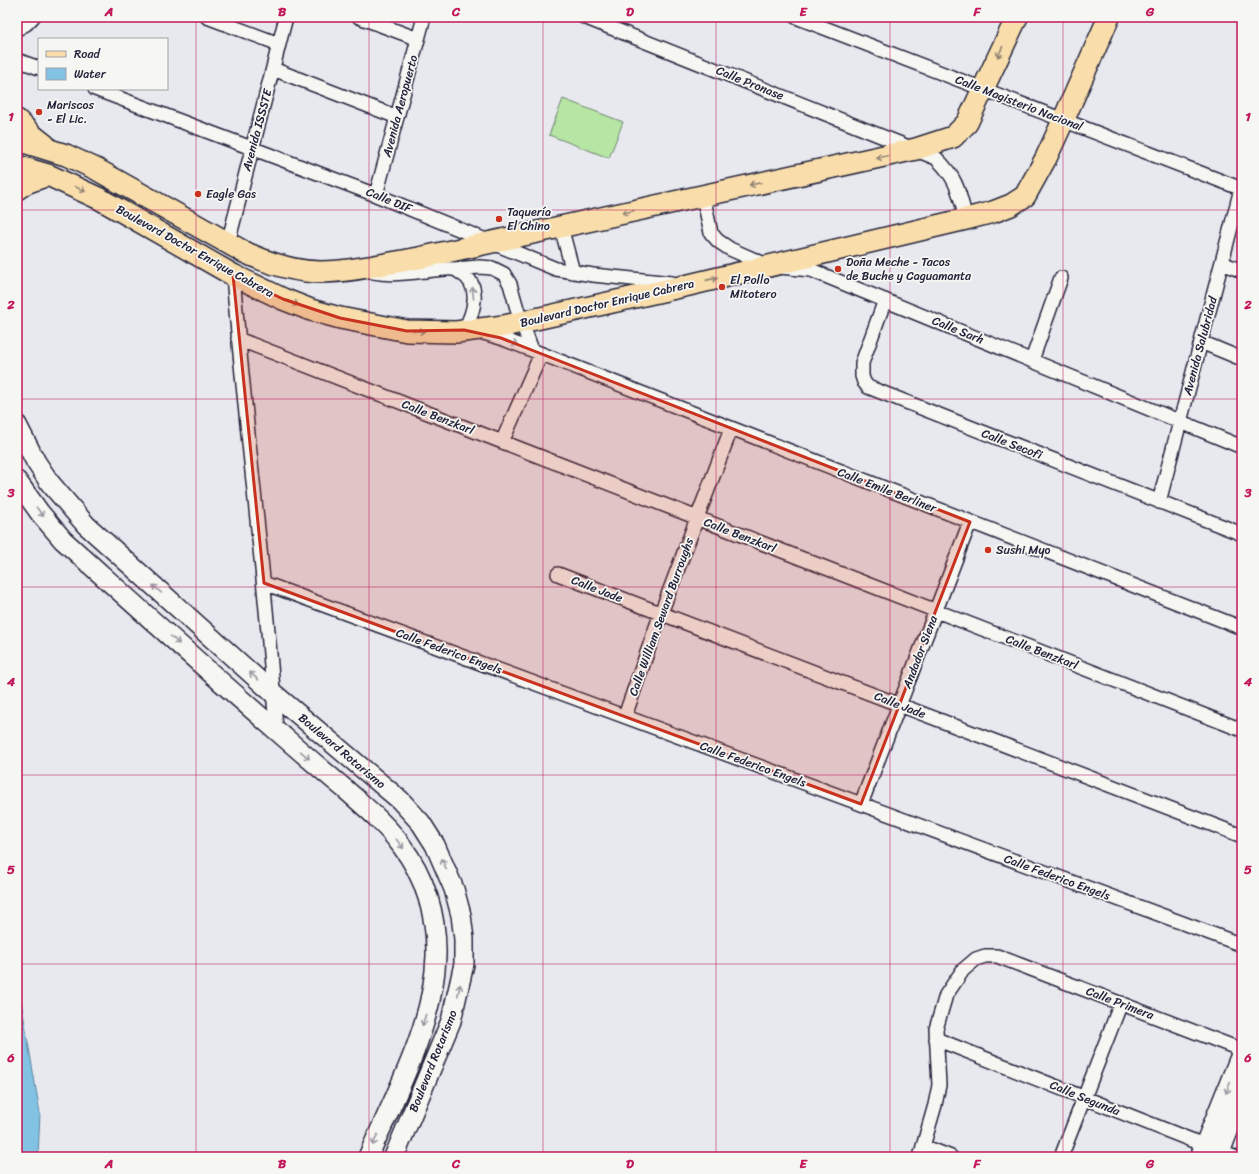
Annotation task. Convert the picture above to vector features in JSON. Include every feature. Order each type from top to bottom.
[{"type":"main road","name":"Boulevard Doctor Enrique Cabrera","points":[[17,140],[66,155],[96,169],[261,260],[300,270],[321,272],[358,268],[419,258],[562,227],[916,149],[946,140],[958,133],[967,123],[1017,17]]},
{"type":"main road","name":"Boulevard Doctor Enrique Cabrera","points":[[17,166],[48,175],[100,199],[233,275],[283,299],[311,310],[340,318],[407,330],[442,332],[504,326],[689,285],[966,219],[993,212],[1011,205],[1025,196],[1046,158],[1108,17]]},
{"type":"main road","points":[[17,120],[52,150]]},
{"type":"main road","points":[[17,189],[26,183],[48,175]]},
{"type":"street","points":[[17,29],[26,24],[33,17]]},
{"type":"street","points":[[207,17],[279,44]]},
{"type":"street","name":"Avenida ISSSTE","points":[[228,243],[286,17]]},
{"type":"street","points":[[359,17],[418,38]]},
{"type":"street","name":"Avenida Aeropuerto","points":[[376,195],[424,17]]},
{"type":"street","name":"Calle Pronase","points":[[584,17],[936,158],[946,167],[954,179],[966,219]]},
{"type":"street","name":"Calle Magisterio Nacional","points":[[796,17],[1241,189]]},
{"type":"street","points":[[17,60],[38,68]]},
{"type":"street","points":[[273,69],[397,117]]},
{"type":"street","name":"Calle DIF","points":[[98,90],[376,195],[556,269],[643,281],[689,285]]},
{"type":"street","name":"Avenida Salubridad","points":[[1159,502],[1241,189]]},
{"type":"street","name":"Calle Sarh","points":[[702,196],[711,234],[718,242],[730,249],[769,266],[811,270],[1180,422],[1242,446]]},
{"type":"street","points":[[562,227],[573,272]]},
{"type":"street","points":[[1222,263],[1242,272]]},
{"type":"street","points":[[358,268],[383,274],[394,274],[486,267],[498,270],[504,274],[510,284],[522,322],[537,352],[502,442]]},
{"type":"street","points":[[453,269],[468,278],[474,290],[472,312],[464,330]]},
{"type":"street","points":[[233,275],[238,339],[264,583],[276,730]]},
{"type":"street","points":[[1032,360],[1061,278]]},
{"type":"street","name":"Calle Secofi","points":[[885,300],[862,363],[862,376],[868,387],[1242,534]]},
{"type":"street","name":"Calle Emile Berliner","points":[[464,330],[480,332],[500,338],[537,352],[1242,628]]},
{"type":"street","name":"Calle Benzkarl","points":[[238,339],[1242,730]]},
{"type":"street","points":[[1201,342],[1242,359]]},
{"type":"street","name":"Boulevard Rotarismo","points":[[17,425],[36,462],[50,483],[86,525],[273,693],[400,800],[421,823],[435,845],[454,889],[461,915],[464,939],[464,964],[451,1021],[394,1157]]},
{"type":"street","name":"Calle William Seward Burroughs","points":[[625,716],[661,614],[731,429]]},
{"type":"street","points":[[17,481],[63,540],[211,673],[380,819],[402,845],[413,862],[423,882],[432,908],[435,932],[435,976],[428,1006],[411,1061],[368,1157]]},
{"type":"street","name":"Andador Siena","points":[[861,804],[970,522]]},
{"type":"street","name":"Calle Jade","points":[[558,574],[1242,836]]},
{"type":"street","name":"Calle Federico Engels","points":[[264,583],[1242,945]]},
{"type":"street","points":[[211,673],[216,642]]},
{"type":"street","name":"Calle Primera","points":[[936,1039],[936,1029],[946,995],[963,970],[976,959],[985,956],[997,956],[1242,1051]]},
{"type":"street","points":[[1061,1157],[1121,1003]]},
{"type":"street","points":[[936,1039],[939,1085],[935,1105],[921,1152],[951,1157]]},
{"type":"street","name":"Calle Segunda","points":[[936,1039],[1084,1098],[1216,1154]]},
{"type":"street","points":[[1216,1154],[1242,1051]]},
{"type":"street","points":[[1216,1154],[1242,1096]]},
{"type":"highlighted area","points":[[233,275],[283,299],[340,318],[407,331],[464,330],[501,338],[970,522],[861,804],[264,583]]},
{"type":"green space","points":[[563,99],[623,122],[609,158],[549,135]]},
{"type":"water","points":[[17,977],[40,1113],[38,1157],[17,1157]]},
{"type":"place","name":"Mariscos - El Lic.","points":[[39,112]]},
{"type":"place","name":"Eagle Gas","points":[[198,194]]},
{"type":"place","name":"Taquería El Chino","points":[[499,219]]},
{"type":"place","name":"Doña Meche - Tacos de Buche y Caguamanta","points":[[838,269]]},
{"type":"place","name":"El Pollo Mitotero","points":[[722,287]]},
{"type":"place","name":"Sushi Myo","points":[[988,550]]}]
